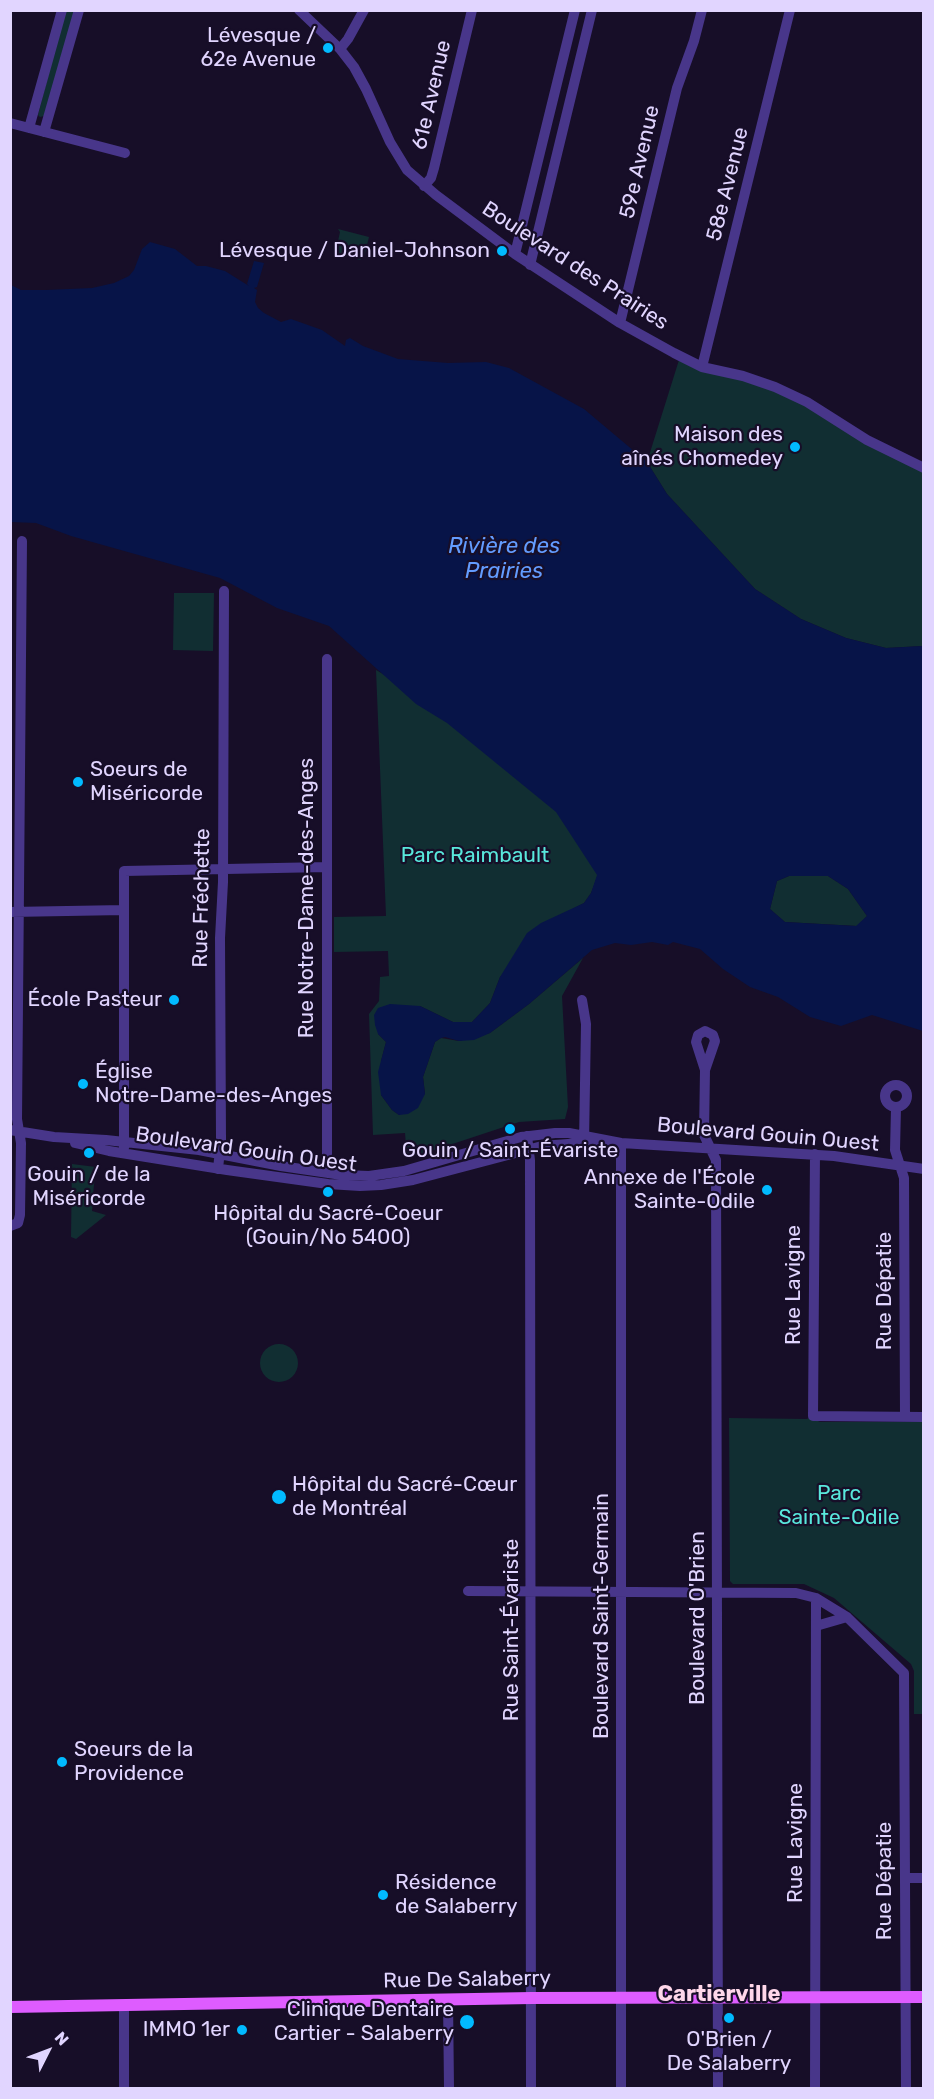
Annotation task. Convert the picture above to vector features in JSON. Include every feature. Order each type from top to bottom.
[{"type":"main road","name":"Rue De Salaberry","points":[[10,2007],[448,1999],[924,1996]]},
{"type":"street","points":[[29,128],[62,10]]},
{"type":"street","points":[[44,132],[79,10]]},
{"type":"street","name":"Boulevard des Prairies","points":[[299,10],[340,49],[362,81],[398,158],[407,170],[424,186],[530,265],[620,323],[702,367],[743,376],[775,387],[807,402],[867,440],[924,468]]},
{"type":"street","points":[[340,49],[364,10]]},
{"type":"street","name":"61e Avenue","points":[[424,186],[434,168],[472,10]]},
{"type":"street","points":[[515,254],[575,10]]},
{"type":"street","points":[[530,265],[592,10]]},
{"type":"street","name":"59e Avenue","points":[[620,323],[678,88],[702,10]]},
{"type":"street","name":"58e Avenue","points":[[702,367],[790,10]]},
{"type":"street","points":[[550,111],[566,116]]},
{"type":"street","points":[[10,123],[125,153]]},
{"type":"street","points":[[10,1226],[18,1223],[20,1215],[21,1143],[15,1131],[15,912],[16,590],[22,540]]},
{"type":"street","name":"Rue Fréchette","points":[[218,1169],[223,869],[224,591]]},
{"type":"street","name":"Rue Notre-Dame-des-Anges","points":[[327,658],[327,1173]]},
{"type":"street","points":[[124,1148],[124,871],[327,867]]},
{"type":"street","points":[[15,912],[124,910]]},
{"type":"street","points":[[582,1000],[586,1024],[584,1140]]},
{"type":"street","name":"Boulevard O'Brien","points":[[705,1070],[704,1135],[716,1160],[718,2088]]},
{"type":"street","name":"Rue Dépatie","points":[[896,1108],[895,1150],[904,1178],[906,1417]]},
{"type":"street","name":"Boulevard Gouin Ouest","points":[[15,1131],[124,1148],[218,1169],[334,1185],[381,1185],[413,1180],[529,1149],[584,1140],[815,1154],[924,1169]]},
{"type":"street","name":"Boulevard Gouin Ouest","points":[[124,1148],[199,1150],[327,1173],[369,1176],[428,1165],[527,1136],[565,1133],[584,1140]]},
{"type":"street","name":"Rue Saint-Évariste","points":[[527,1136],[529,1149],[532,1592],[531,2088]]},
{"type":"street","name":"Boulevard Saint-Germain","points":[[615,1142],[622,1593],[621,2088]]},
{"type":"street","name":"Rue Lavigne","points":[[815,1154],[813,1416],[906,1417]]},
{"type":"street","points":[[906,1417],[924,1417]]},
{"type":"street","points":[[468,1591],[796,1593],[816,1598],[847,1617]]},
{"type":"street","name":"Rue Lavigne","points":[[815,2088],[816,1598]]},
{"type":"street","points":[[816,1626],[847,1617]]},
{"type":"street","name":"Rue Dépatie","points":[[847,1617],[903,1673],[906,2088]]},
{"type":"street","points":[[905,1878],[924,1878]]},
{"type":"street","points":[[448,1999],[449,2088]]},
{"type":"street","points":[[124,2005],[124,2088]]},
{"type":"green space","points":[[65,11],[76,11],[44,116],[40,117],[38,115]]},
{"type":"green space","points":[[338,229],[369,237],[364,257],[360,260],[339,255],[336,250],[340,232]]},
{"type":"green space","points":[[679,360],[775,387],[923,472],[923,646],[886,648],[846,638],[801,619],[755,589],[667,494],[647,462]]},
{"type":"green space","points":[[174,593],[214,593],[213,651],[173,650]]},
{"type":"green space","name":"Parc Raimbault","points":[[376,670],[419,695],[561,808],[598,875],[584,903],[573,909],[500,977],[490,1003],[472,1022],[453,1022],[420,1006],[378,1034],[386,1042],[381,1061],[381,1095],[392,1110],[399,1115],[425,1094],[423,1077],[435,1042],[441,1038],[459,1041],[490,1033],[529,1004],[583,958],[562,996],[568,1107],[565,1119],[519,1122],[407,1159],[405,1133],[373,1135],[369,1014],[379,1001],[380,977],[389,976],[388,951],[334,952],[334,917],[386,916]]},
{"type":"green space","points":[[789,876],[828,876],[848,889],[867,916],[857,926],[785,922],[770,909],[777,881]]},
{"type":"green space","points":[[72,1164],[96,1167],[93,1194],[98,1195],[97,1201],[93,1201],[92,1211],[106,1215],[76,1239],[71,1237]]},
{"type":"green space","points":[[279,1344],[292,1350],[298,1363],[292,1376],[279,1382],[266,1376],[260,1363],[266,1350]]},
{"type":"green space","name":"Parc Sainte-Odile","points":[[810,1417],[820,1422],[923,1422],[923,1714],[914,1714],[914,1671],[911,1664],[834,1598],[804,1584],[733,1584],[730,1581],[729,1418],[807,1419]]},
{"type":"water","name":"Rivière des Prairies","points":[[150,242],[175,249],[197,266],[225,271],[249,286],[247,284],[254,261],[264,263],[257,287],[254,288],[257,290],[255,302],[258,308],[281,322],[291,319],[322,330],[345,346],[346,340],[350,338],[363,346],[398,359],[448,363],[486,362],[509,368],[584,409],[647,462],[667,494],[755,589],[801,619],[846,638],[886,648],[923,646],[923,1031],[872,1015],[841,1026],[810,1017],[778,997],[750,987],[723,969],[700,949],[673,942],[668,945],[652,942],[631,945],[615,943],[592,950],[529,1004],[490,1033],[474,1040],[459,1041],[445,1037],[435,1042],[423,1077],[425,1094],[418,1108],[408,1114],[399,1115],[392,1110],[381,1095],[378,1072],[386,1042],[378,1034],[375,1025],[374,1015],[378,1008],[390,1004],[420,1006],[453,1022],[472,1022],[490,1003],[500,977],[527,933],[541,923],[584,903],[591,893],[597,875],[556,812],[447,723],[416,704],[329,626],[277,608],[220,578],[71,536],[36,523],[11,522],[11,285],[21,290],[46,290],[92,288],[114,283],[129,276],[134,270],[142,249]],"holes":[[[789,876],[828,876],[848,889],[867,916],[856,926],[785,922],[770,909],[777,881]]]},
{"type":"place","name":"Lévesque / 62e Avenue","points":[[328,48]]},
{"type":"place","name":"Lévesque / Daniel-Johnson","points":[[502,251]]},
{"type":"place","name":"Maison des aînés Chomedey","points":[[795,447]]},
{"type":"place","name":"Soeurs de Miséricorde","points":[[78,782]]},
{"type":"place","name":"École Pasteur","points":[[174,1000]]},
{"type":"place","name":"Église Notre-Dame-des-Anges","points":[[83,1084]]},
{"type":"place","name":"Gouin / Saint-Évariste","points":[[510,1129]]},
{"type":"place","name":"Gouin / de la Miséricorde","points":[[89,1153]]},
{"type":"place","name":"Annexe de l'École Sainte-Odile","points":[[767,1190]]},
{"type":"place","name":"Hôpital du Sacré-Coeur (Gouin/No 5400)","points":[[328,1192]]},
{"type":"place","name":"Hôpital du Sacré-Cœur de Montréal","points":[[279,1497]]},
{"type":"place","name":"Soeurs de la Providence","points":[[62,1762]]},
{"type":"place","name":"Résidence de Salaberry","points":[[383,1895]]},
{"type":"place","name":"O'Brien / De Salaberry","points":[[729,2018]]},
{"type":"place","name":"Clinique Dentaire Cartier - Salaberry","points":[[467,2022]]},
{"type":"place","name":"IMMO 1er","points":[[242,2030]]},
{"type":"district","name":"Cartierville","points":[[719,1995]]}]
